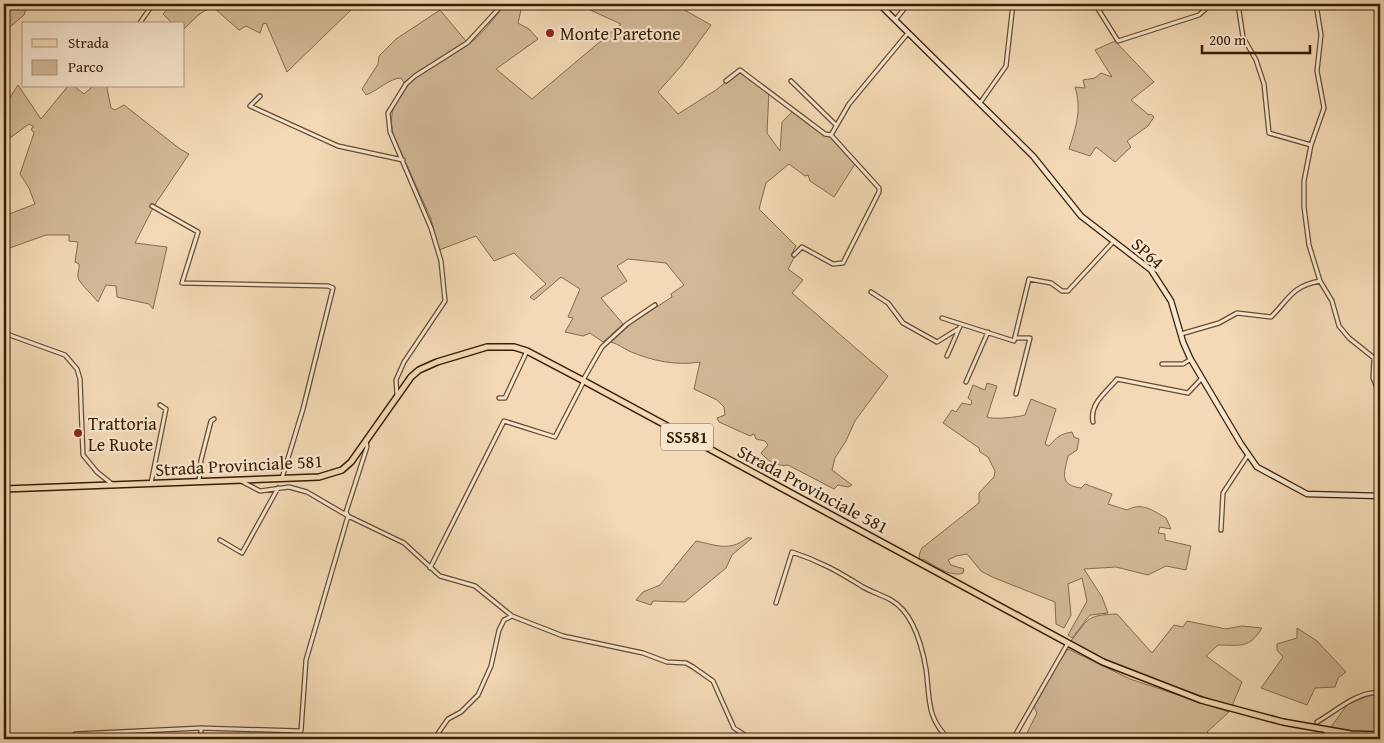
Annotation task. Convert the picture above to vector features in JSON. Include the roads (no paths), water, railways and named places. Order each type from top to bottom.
[{"type":"main road","name":"Strada Provinciale 581","points":[[4,489],[319,477],[333,474],[351,462],[397,396],[419,370],[437,362],[496,346],[514,347],[527,351],[1111,666],[1201,700],[1283,722],[1328,730],[1380,735]]},
{"type":"street","points":[[140,22],[153,4]]},
{"type":"street","points":[[397,396],[396,380],[404,362],[445,301],[441,261],[428,217],[388,122],[388,113],[399,92],[415,76],[467,43],[504,4]]},
{"type":"street","name":"SP64","points":[[879,4],[1033,156],[1081,216],[1146,264],[1157,277],[1171,301],[1191,359],[1248,455],[1260,468],[1307,494],[1380,496]]},
{"type":"street","points":[[896,19],[908,4]]},
{"type":"street","points":[[980,103],[1006,66],[1012,4]]},
{"type":"street","points":[[1095,4],[1116,40],[1121,41],[1199,15],[1211,4]]},
{"type":"street","points":[[1238,4],[1243,36],[1256,60],[1264,84],[1269,133],[1311,145]]},
{"type":"street","points":[[1316,4],[1321,36],[1317,71],[1323,92],[1324,108],[1311,145],[1304,181],[1304,207],[1311,255],[1320,280],[1330,295],[1342,332],[1374,358]]},
{"type":"street","points":[[831,135],[849,104],[909,33]]},
{"type":"street","points":[[726,81],[740,70],[825,134],[831,135],[878,186],[879,191],[843,263],[833,264],[802,247],[794,255]]},
{"type":"street","points":[[791,81],[836,125]]},
{"type":"street","points":[[260,96],[250,106],[312,136],[344,148],[403,160]]},
{"type":"street","points":[[152,206],[198,232],[182,283],[328,286],[333,288],[303,410],[282,478]]},
{"type":"street","points":[[1015,338],[1029,279],[1051,283],[1062,291],[1068,291],[1114,241]]},
{"type":"street","points":[[1181,334],[1218,324],[1237,313],[1271,317],[1293,291],[1320,280]]},
{"type":"street","points":[[871,292],[888,303],[903,323],[925,337],[937,342],[958,329]]},
{"type":"street","points":[[430,568],[504,420],[555,437],[602,347],[627,324],[655,305]]},
{"type":"street","points":[[942,318],[1014,341],[1015,338],[1030,338],[1016,394]]},
{"type":"street","points":[[948,356],[960,324]]},
{"type":"street","points":[[966,382],[988,332]]},
{"type":"street","points":[[4,334],[65,355],[71,360],[80,379],[83,455],[97,472],[112,485]]},
{"type":"street","points":[[499,398],[505,398],[527,351]]},
{"type":"street","points":[[1374,358],[1380,356]]},
{"type":"street","points":[[1374,358],[1373,378],[1380,395]]},
{"type":"street","points":[[1162,364],[1183,364],[1191,359]]},
{"type":"street","points":[[1093,422],[1092,413],[1102,394],[1117,379],[1188,393],[1202,378]]},
{"type":"street","points":[[151,484],[166,409],[160,404]]},
{"type":"street","points":[[199,481],[201,460],[211,421],[214,419]]},
{"type":"street","points":[[74,739],[75,734],[201,728],[301,731],[306,660],[348,516],[346,512],[367,447],[366,441]]},
{"type":"street","points":[[1221,530],[1223,492],[1248,455]]},
{"type":"street","points":[[241,480],[260,491],[279,487],[300,489],[348,516],[404,543],[430,568],[443,577],[474,585],[512,616],[563,636],[643,653],[667,662],[686,663],[693,666],[713,681],[734,728],[751,739]]},
{"type":"street","points":[[220,540],[242,553],[279,487]]},
{"type":"street","points":[[776,603],[792,552],[838,570],[865,588],[894,602],[916,632],[926,670],[929,707],[939,728],[949,739]]},
{"type":"street","points":[[434,739],[448,719],[462,712],[478,695],[491,666],[499,630],[504,620],[512,616]]},
{"type":"street","points":[[1014,739],[1068,643]]},
{"type":"street","points":[[1316,722],[1359,697],[1370,693],[1380,693]]},
{"type":"street","points":[[201,728],[201,739]]},
{"type":"street","points":[[1322,739],[1328,730]]},
{"type":"place","name":"Monte Paretone","points":[[550,33]]},
{"type":"place","name":"Trattoria Le Ruote","points":[[78,433]]}]
